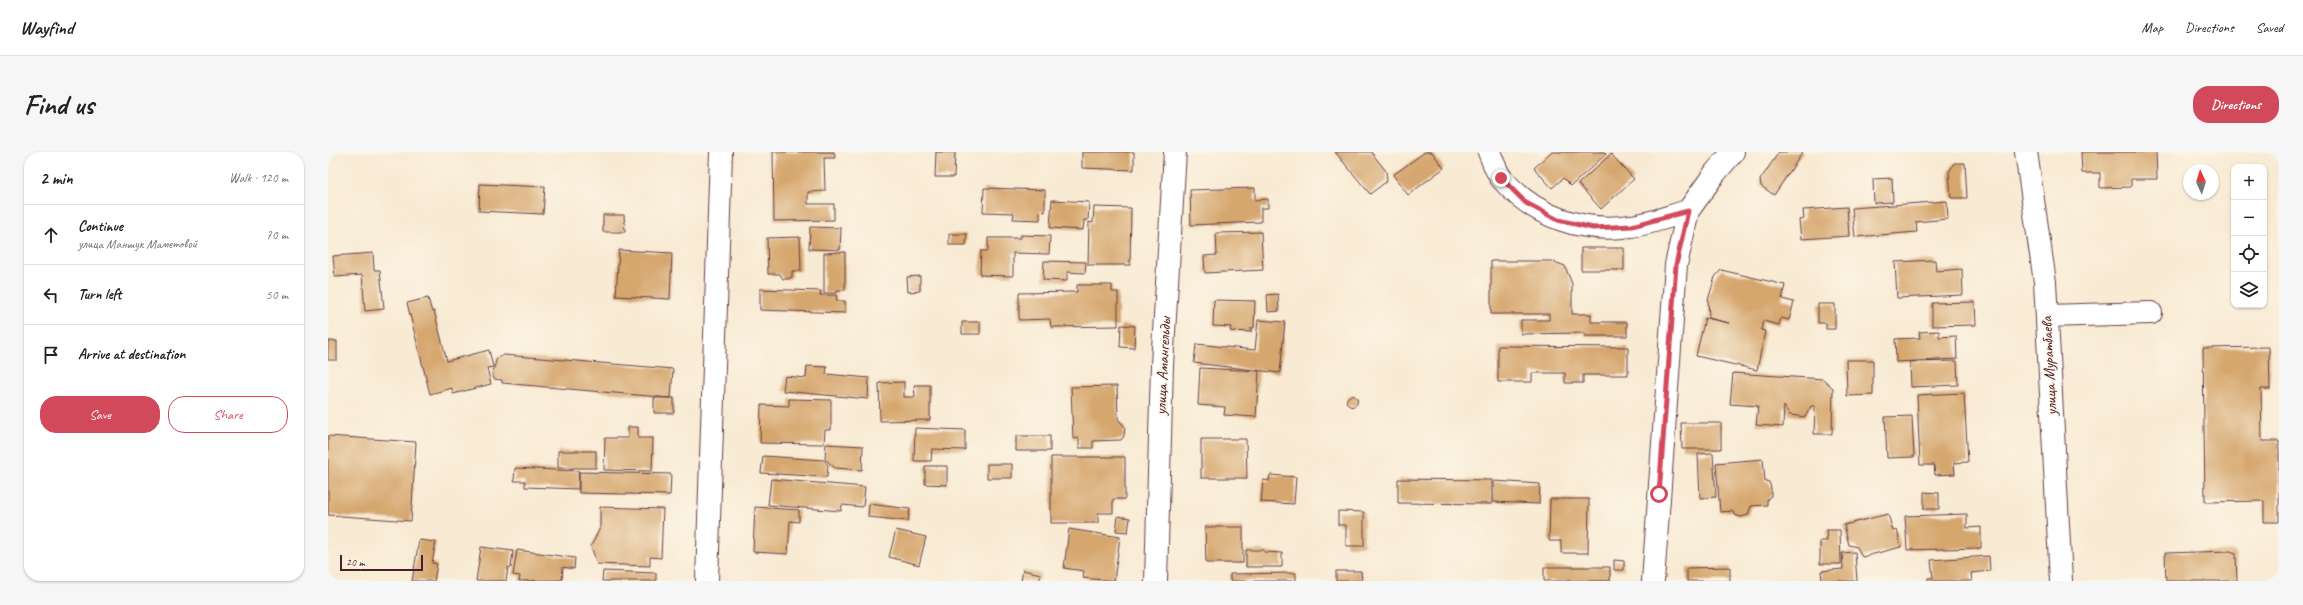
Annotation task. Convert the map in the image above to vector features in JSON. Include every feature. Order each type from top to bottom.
[{"type":"street","points":[[707,581],[720,152]]},
{"type":"street","name":"улица Амангельды","points":[[1156,581],[1162,365],[1175,152]]},
{"type":"street","points":[[1489,152],[1501,178],[1526,203],[1558,220],[1593,228],[1632,226],[1688,211]]},
{"type":"street","points":[[1653,581],[1676,265],[1688,211],[1714,173],[1733,152]]},
{"type":"street","name":"улица Муратбаева","points":[[2026,152],[2045,282],[2061,581]]},
{"type":"street","points":[[2047,316],[2151,313]]},
{"type":"building","points":[[773,152],[834,152],[835,158],[824,158],[825,191],[808,192],[808,204],[834,204],[834,220],[774,221]]},
{"type":"building","points":[[936,152],[955,152],[954,177],[935,177]]},
{"type":"building","points":[[1082,152],[1134,152],[1134,170],[1082,168]]},
{"type":"building","points":[[1335,152],[1371,152],[1386,171],[1387,181],[1370,194]]},
{"type":"building","points":[[1425,152],[1432,152],[1444,168],[1408,195],[1393,175]]},
{"type":"building","points":[[1551,152],[1604,152],[1606,154],[1571,186],[1563,178],[1552,188],[1534,168]]},
{"type":"building","points":[[1779,152],[1803,152],[1774,195],[1761,186],[1760,180]]},
{"type":"building","points":[[2081,152],[2156,152],[2157,179],[2131,179],[2131,187],[2100,188],[2100,173],[2082,173]]},
{"type":"building","points":[[1611,154],[1634,179],[1601,209],[1578,184]]},
{"type":"building","points":[[1954,163],[1965,163],[1967,198],[1951,198],[1949,172]]},
{"type":"building","points":[[1892,178],[1893,202],[1874,203],[1873,179]]},
{"type":"building","points":[[480,184],[545,187],[543,214],[479,211]]},
{"type":"building","points":[[984,188],[1045,190],[1045,212],[1040,211],[1040,220],[1013,219],[1014,213],[983,212]]},
{"type":"building","points":[[1255,188],[1255,200],[1268,199],[1268,208],[1261,208],[1261,222],[1191,225],[1190,190]]},
{"type":"building","points":[[1052,200],[1089,202],[1088,220],[1084,220],[1083,230],[1050,228]]},
{"type":"building","points":[[1947,201],[1948,219],[1916,222],[1917,232],[1855,237],[1852,208]]},
{"type":"building","points":[[1094,207],[1131,208],[1130,265],[1088,265],[1089,222],[1093,223]]},
{"type":"building","points":[[1847,207],[1849,236],[1801,239],[1799,220],[1804,219],[1803,210]]},
{"type":"building","points":[[603,215],[624,215],[625,232],[603,232]]},
{"type":"building","points":[[810,227],[841,228],[840,250],[809,249]]},
{"type":"building","points":[[1261,232],[1263,270],[1205,273],[1204,256],[1217,255],[1216,233]]},
{"type":"building","points":[[949,234],[967,234],[966,245],[949,245]]},
{"type":"building","points":[[1021,235],[1050,236],[1049,254],[1013,253],[1013,276],[980,275],[981,251],[988,251],[988,238],[1021,238]]},
{"type":"building","points":[[800,237],[801,271],[792,271],[792,277],[788,279],[783,279],[780,274],[768,274],[767,238]]},
{"type":"building","points":[[1581,248],[1624,248],[1624,270],[1581,270]]},
{"type":"building","points":[[619,250],[672,253],[670,299],[616,296]]},
{"type":"building","points":[[845,252],[845,290],[837,290],[837,293],[824,293],[824,253]]},
{"type":"building","points":[[373,253],[374,270],[380,270],[384,309],[365,311],[362,275],[335,277],[333,256]]},
{"type":"building","points":[[1935,260],[1936,271],[1962,269],[1963,295],[1897,298],[1895,262]]},
{"type":"building","points":[[1044,261],[1086,262],[1085,273],[1067,272],[1067,281],[1043,280]]},
{"type":"building","points":[[1491,261],[1552,261],[1565,266],[1572,284],[1572,314],[1591,314],[1591,322],[1627,322],[1627,336],[1585,336],[1585,333],[1521,334],[1521,320],[1549,320],[1549,314],[1491,314]]},
{"type":"building","points":[[1721,270],[1785,285],[1782,299],[1794,302],[1789,320],[1781,318],[1779,325],[1763,321],[1761,330],[1765,331],[1757,370],[1696,356],[1705,318],[1729,323],[1709,318],[1708,300],[1715,277]]},
{"type":"building","points":[[920,276],[920,291],[908,292],[907,277]]},
{"type":"building","points":[[1077,285],[1112,285],[1112,292],[1118,292],[1118,326],[1051,327],[1050,319],[1019,320],[1019,293],[1077,292]]},
{"type":"building","points":[[760,289],[821,291],[820,295],[836,295],[837,301],[845,301],[845,313],[760,310]]},
{"type":"building","points":[[1278,294],[1279,311],[1268,312],[1267,295]]},
{"type":"building","points":[[428,298],[432,312],[434,311],[447,361],[489,350],[493,367],[487,368],[491,384],[453,394],[452,388],[430,394],[407,303]]},
{"type":"building","points":[[1214,300],[1255,301],[1254,328],[1251,328],[1251,332],[1230,331],[1231,327],[1213,326]]},
{"type":"building","points":[[1975,302],[1976,325],[1932,326],[1932,303]]},
{"type":"building","points":[[1818,304],[1835,304],[1835,329],[1826,329],[1826,323],[1818,323]]},
{"type":"building","points":[[1258,320],[1285,322],[1280,373],[1194,363],[1196,344],[1255,350]]},
{"type":"building","points":[[962,322],[980,322],[980,334],[962,334]]},
{"type":"building","points":[[1121,325],[1135,326],[1134,348],[1120,347]]},
{"type":"building","points":[[1939,331],[1939,337],[1956,336],[1957,359],[1896,362],[1895,339],[1920,338],[1919,332]]},
{"type":"building","points":[[328,341],[337,341],[337,360],[328,360]]},
{"type":"building","points":[[1498,346],[1628,347],[1628,375],[1583,375],[1583,383],[1565,383],[1565,373],[1532,373],[1532,382],[1498,382]]},
{"type":"building","points":[[2269,347],[2270,389],[2261,389],[2262,441],[2279,441],[2279,522],[2264,522],[2264,501],[2205,502],[2203,348]]},
{"type":"building","points":[[504,355],[673,369],[671,398],[502,383],[502,380],[494,379],[492,374],[497,358]]},
{"type":"building","points":[[1846,360],[1873,360],[1873,395],[1847,396]]},
{"type":"building","points":[[1957,361],[1958,385],[1911,387],[1910,362]]},
{"type":"building","points":[[807,366],[827,367],[826,374],[869,378],[868,399],[783,391],[785,376],[806,378]]},
{"type":"building","points":[[1200,368],[1259,371],[1256,417],[1224,415],[1225,407],[1198,405]]},
{"type":"building","points":[[1733,373],[1823,379],[1833,388],[1832,434],[1814,434],[1815,406],[1811,406],[1805,417],[1790,415],[1784,406],[1783,427],[1756,425],[1758,406],[1730,404]]},
{"type":"building","points":[[904,382],[904,397],[915,397],[914,385],[930,385],[930,420],[880,421],[879,383]]},
{"type":"building","points":[[1117,386],[1118,419],[1125,427],[1124,436],[1121,440],[1093,441],[1093,448],[1079,448],[1079,438],[1073,439],[1071,387]]},
{"type":"building","points":[[1964,393],[1968,462],[1954,463],[1955,474],[1935,475],[1934,465],[1920,465],[1917,395]]},
{"type":"building","points":[[1352,395],[1356,397],[1358,401],[1356,405],[1352,407],[1348,405],[1346,401],[1348,397]]},
{"type":"building","points":[[654,398],[674,398],[674,413],[654,413]]},
{"type":"building","points":[[789,399],[831,400],[831,430],[825,430],[824,444],[760,443],[761,405],[789,406]]},
{"type":"building","points":[[1912,416],[1914,457],[1887,458],[1885,417]]},
{"type":"building","points":[[1681,423],[1721,423],[1721,449],[1682,449]]},
{"type":"building","points":[[628,427],[638,427],[638,438],[653,438],[652,471],[604,470],[605,438],[628,438]]},
{"type":"building","points":[[915,428],[965,430],[965,450],[932,449],[931,461],[914,461]]},
{"type":"building","points":[[328,436],[416,442],[411,521],[328,515]]},
{"type":"building","points":[[1016,436],[1050,436],[1050,451],[1016,451]]},
{"type":"building","points":[[1201,439],[1246,439],[1247,478],[1201,478]]},
{"type":"building","points":[[826,444],[863,446],[862,470],[835,468],[825,459]]},
{"type":"building","points":[[558,451],[596,451],[596,468],[558,468]]},
{"type":"building","points":[[1713,453],[1716,497],[1700,498],[1698,454]]},
{"type":"building","points":[[763,456],[824,460],[828,465],[827,477],[761,473]]},
{"type":"building","points":[[1051,457],[1125,457],[1125,499],[1113,499],[1113,513],[1098,513],[1098,523],[1051,523]]},
{"type":"building","points":[[1763,459],[1765,481],[1769,482],[1771,488],[1771,496],[1767,499],[1767,505],[1751,506],[1748,515],[1741,517],[1735,515],[1732,511],[1720,512],[1716,463]]},
{"type":"building","points":[[987,464],[1012,464],[1012,478],[987,478]]},
{"type":"building","points":[[925,466],[947,466],[947,485],[925,484]]},
{"type":"building","points":[[515,468],[579,471],[578,489],[525,487],[525,481],[514,481]]},
{"type":"building","points":[[579,472],[671,474],[670,495],[579,493]]},
{"type":"building","points":[[1270,475],[1296,477],[1294,504],[1261,502],[1263,480],[1269,481]]},
{"type":"building","points":[[771,479],[865,487],[863,507],[842,505],[841,511],[768,505]]},
{"type":"building","points":[[1398,479],[1492,480],[1492,504],[1398,503]]},
{"type":"building","points":[[1494,481],[1540,484],[1539,504],[1493,502]]},
{"type":"building","points":[[1924,492],[1939,493],[1939,509],[1924,509]]},
{"type":"building","points":[[1550,499],[1589,499],[1588,553],[1561,553],[1561,541],[1549,541]]},
{"type":"building","points":[[869,504],[910,509],[908,521],[868,517]]},
{"type":"building","points":[[600,507],[663,509],[661,558],[650,557],[650,566],[597,564],[591,546],[600,528]]},
{"type":"building","points":[[755,507],[799,510],[799,522],[790,521],[788,554],[753,552]]},
{"type":"building","points":[[1338,511],[1364,512],[1364,546],[1346,546],[1346,525],[1338,525]]},
{"type":"building","points":[[1888,514],[1893,531],[1897,530],[1901,547],[1862,557],[1857,547],[1849,545],[1844,525]]},
{"type":"building","points":[[1967,514],[1967,528],[1981,527],[1981,548],[1907,550],[1905,516]]},
{"type":"building","points":[[1118,516],[1130,518],[1128,532],[1116,531]]},
{"type":"building","points":[[1205,527],[1243,527],[1243,563],[1206,563]]},
{"type":"building","points":[[1069,529],[1120,537],[1114,581],[1083,578],[1084,571],[1064,568]]},
{"type":"building","points":[[896,530],[926,537],[919,565],[889,557]]},
{"type":"building","points":[[1826,530],[1840,530],[1841,564],[1820,564],[1820,541],[1827,541]]},
{"type":"building","points":[[419,540],[436,542],[432,563],[437,564],[434,581],[412,581]]},
{"type":"building","points":[[481,547],[513,551],[511,568],[508,567],[506,581],[476,581]]},
{"type":"building","points":[[517,550],[575,558],[574,569],[563,567],[562,580],[519,581],[520,576],[513,575]]},
{"type":"building","points":[[1246,550],[1264,550],[1264,552],[1282,553],[1282,567],[1246,567]]},
{"type":"building","points":[[2230,551],[2236,553],[2237,581],[2166,581],[2165,553]]},
{"type":"building","points":[[1855,552],[1857,581],[1822,581],[1821,571],[1843,569],[1842,553]]},
{"type":"building","points":[[1989,556],[1990,571],[1971,573],[1972,581],[1928,581],[1928,578],[1933,578],[1931,560]]},
{"type":"building","points":[[1614,560],[1624,561],[1624,570],[1614,570]]},
{"type":"building","points":[[1544,567],[1610,567],[1610,581],[1544,581]]},
{"type":"building","points":[[1730,567],[1730,581],[1687,581],[1687,568]]},
{"type":"building","points":[[1023,570],[1041,574],[1039,581],[1021,581]]},
{"type":"building","points":[[603,571],[656,573],[656,581],[602,581]]},
{"type":"building","points":[[1336,571],[1361,571],[1362,581],[1336,581]]},
{"type":"building","points":[[1296,573],[1296,581],[1230,581],[1230,574]]},
{"type":"route","points":[[1501,178],[1526,203],[1558,220],[1593,228],[1632,226],[1688,211],[1676,265],[1659,494]]}]
